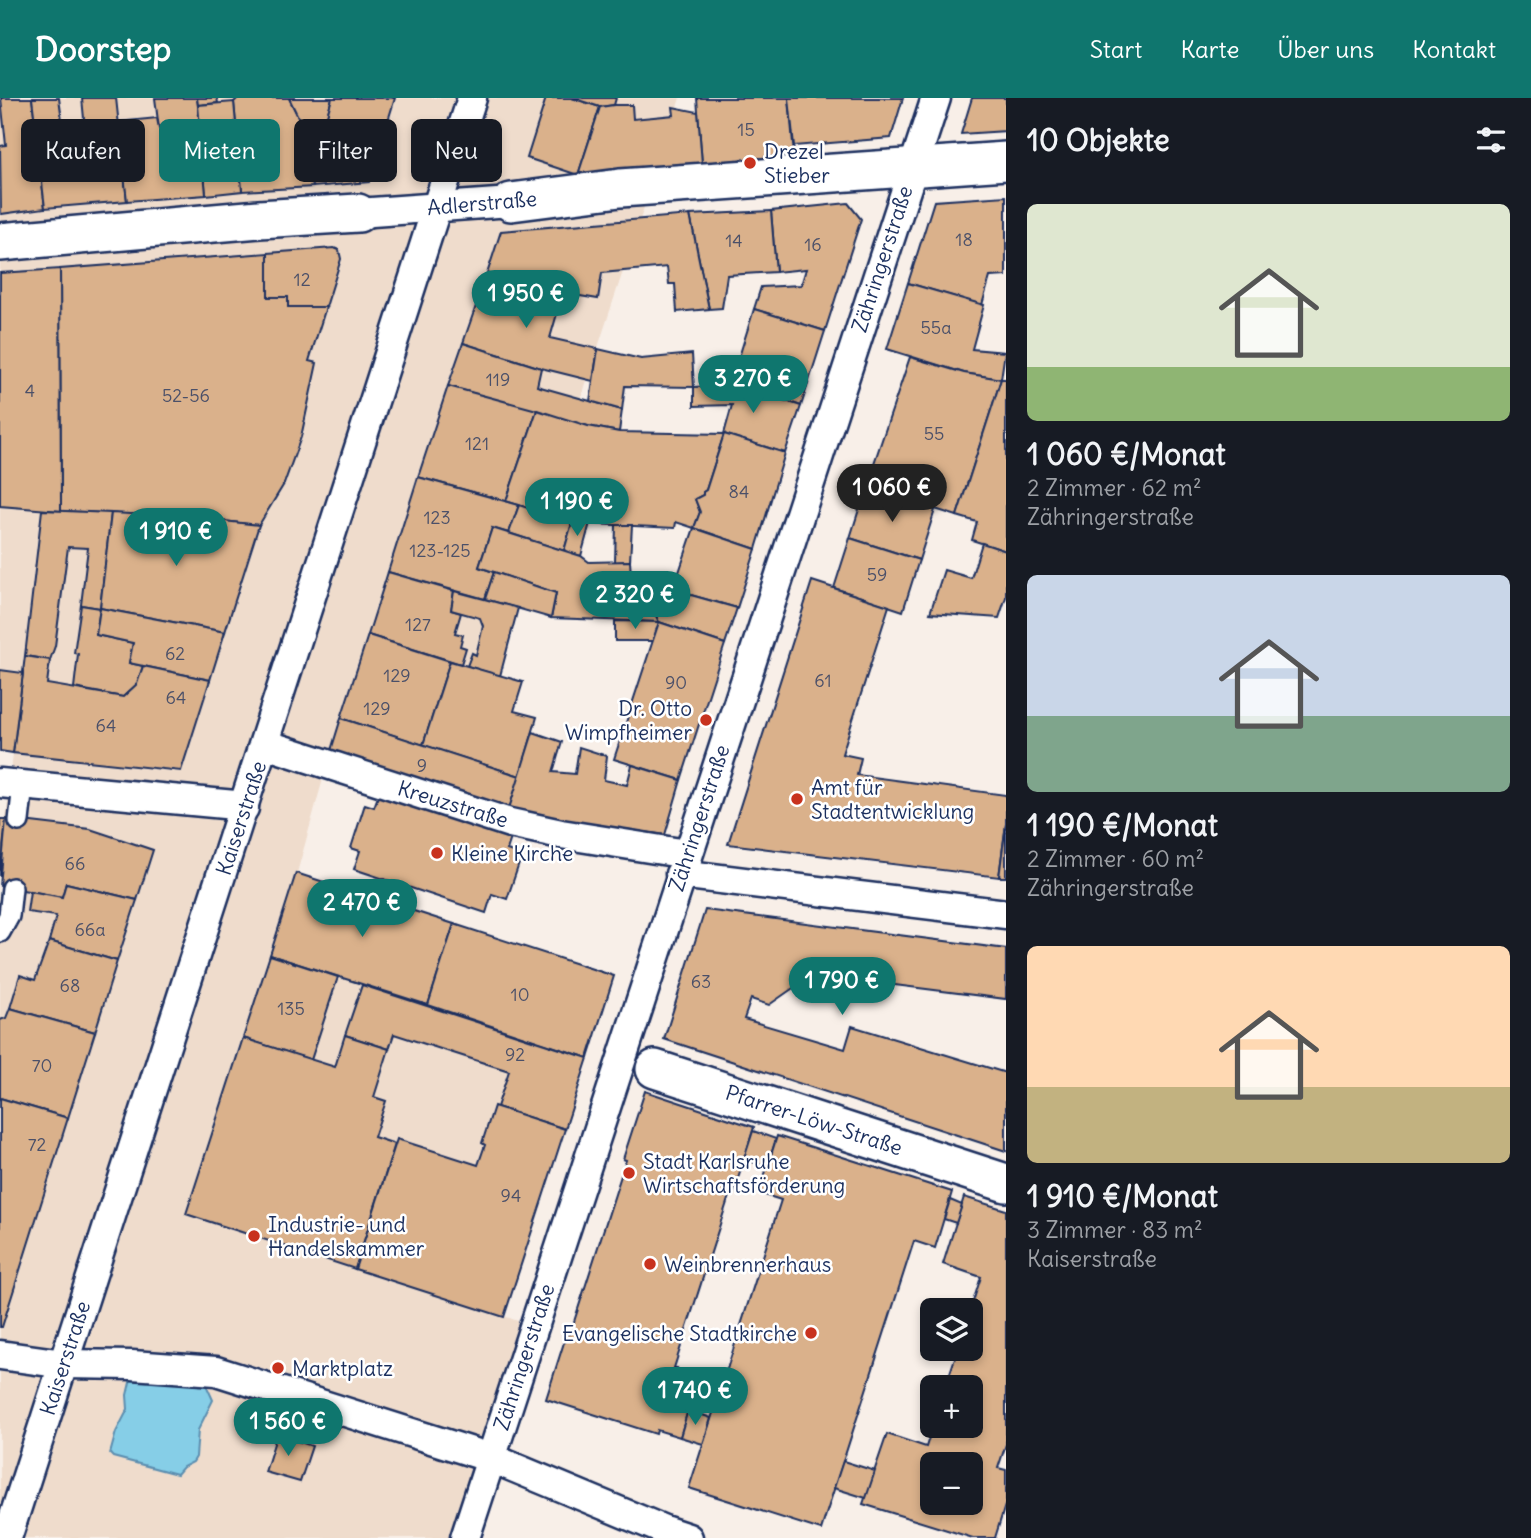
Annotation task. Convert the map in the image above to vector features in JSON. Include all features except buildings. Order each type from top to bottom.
[{"type":"street","name":"Kaiserstraße","points":[[7,1538],[472,98]]},
{"type":"street","name":"Zähringerstraße","points":[[465,1538],[491,1458],[638,1064],[684,864],[936,98]]},
{"type":"street","name":"Adlerstraße","points":[[0,242],[511,202],[620,188],[1006,161]]},
{"type":"street","name":"Kreuzstraße","points":[[265,744],[510,823],[684,864],[1006,914]]},
{"type":"street","points":[[12,784],[244,808]]},
{"type":"street","name":"Pfarrer-Löw-Straße","points":[[638,1064],[1006,1183]]},
{"type":"street","points":[[0,1355],[64,1364],[216,1371],[491,1458],[688,1538]]},
{"type":"lane","points":[[12,784],[19,821]]},
{"type":"lane","points":[[0,932],[9,916],[12,888]]},
{"type":"shaded area","points":[[0,98],[680,98],[451,794],[329,757],[297,873],[614,976],[504,1316],[534,1327],[465,1538],[0,1538],[0,877],[13,753],[0,751]]},
{"type":"water","points":[[131,1378],[204,1380],[213,1400],[198,1430],[196,1457],[177,1474],[110,1454],[116,1432],[128,1409],[127,1395]]},
{"type":"place","name":"Drezel Stieber","points":[[750,163]]},
{"type":"place","name":"Dr. Otto Wimpfheimer","points":[[706,720]]},
{"type":"place","name":"Amt für Stadtentwicklung","points":[[797,799]]},
{"type":"place","name":"Kleine Kirche","points":[[437,853]]},
{"type":"place","name":"Stadt Karlsruhe Wirtschaftsförderung","points":[[629,1173]]},
{"type":"place","name":"Industrie- und Handelskammer","points":[[254,1236]]},
{"type":"place","name":"Weinbrennerhaus","points":[[650,1264]]},
{"type":"place","name":"Evangelische Stadtkirche","points":[[811,1333]]},
{"type":"place","name":"Marktplatz","points":[[278,1368]]}]
